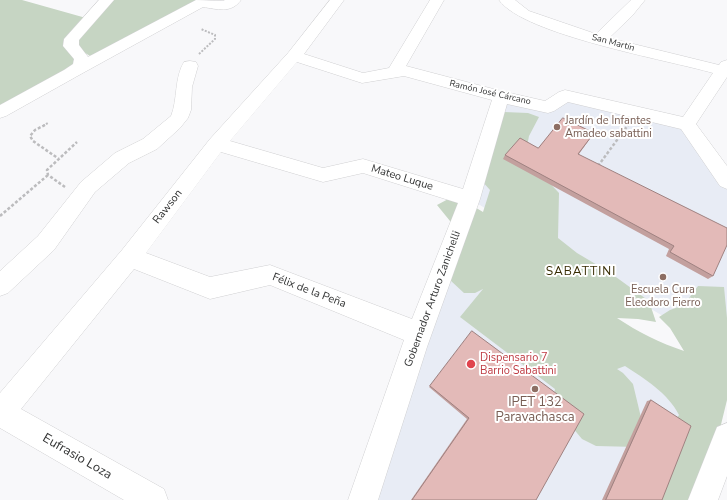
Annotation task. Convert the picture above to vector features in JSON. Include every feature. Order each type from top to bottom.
[{"type":"street","points":[[82,63],[71,46],[72,39],[107,0]]},
{"type":"street","points":[[0,112],[82,63],[201,3],[226,6],[234,0]]},
{"type":"street","name":"Rawson","points":[[0,413],[130,257],[217,144],[294,56],[337,0]]},
{"type":"street","points":[[294,56],[362,78],[373,79],[395,71],[437,0]]},
{"type":"street","name":"San Martín","points":[[506,0],[535,19],[598,40],[726,69]]},
{"type":"street","points":[[598,40],[627,13],[638,0]]},
{"type":"street","points":[[0,286],[46,243],[88,188],[122,158],[150,144],[174,124],[179,118],[182,110],[184,87],[190,66]]},
{"type":"street","points":[[726,69],[687,124],[727,180]]},
{"type":"street","name":"Ramón José Cárcano","points":[[395,71],[548,107],[565,96],[687,124]]},
{"type":"street","name":"Gobernador Arturo Zanichelli","points":[[363,500],[419,334],[470,199],[501,97]]},
{"type":"street","name":"Mateo Luque","points":[[217,144],[323,174],[363,166],[470,199]]},
{"type":"street","points":[[708,153],[727,162]]},
{"type":"street","name":"Félix de la Peña","points":[[130,257],[210,288],[270,275],[419,334]]},
{"type":"street","name":"Eufrasio Loza","points":[[0,413],[146,498]]},
{"type":"street","points":[[703,500],[727,437]]},
{"type":"path","points":[[190,66],[203,50],[215,39],[215,35],[201,29]]},
{"type":"path","points":[[596,168],[637,113]]},
{"type":"path","points":[[48,123],[35,130],[30,136],[33,141],[59,159]]},
{"type":"path","points":[[77,142],[47,170],[48,175],[80,199]]},
{"type":"path","points":[[0,216],[48,175]]},
{"type":"shaded area","name":"Escuela Cura Eleodoro Fierro","points":[[565,96],[687,124],[727,181],[727,355],[470,199],[501,97],[548,107]]},
{"type":"shaded area","name":"IPET 132 Paravachasca","points":[[456,236],[727,431],[703,500],[363,500]]},
{"type":"green space","points":[[0,0],[22,0],[86,18],[73,55],[76,65],[0,107]]},
{"type":"green space","points":[[112,0],[198,0],[95,55],[90,56],[79,49],[77,41]]},
{"type":"green space","points":[[504,112],[528,113],[539,117],[529,136],[525,157],[559,193],[558,238],[577,253],[609,272],[649,301],[656,322],[617,318],[649,337],[684,351],[670,328],[659,317],[670,310],[684,305],[698,286],[724,287],[727,318],[727,400],[715,449],[694,500],[645,500],[665,436],[679,415],[669,400],[655,387],[625,366],[617,369],[633,384],[644,430],[637,447],[596,446],[582,439],[552,403],[555,389],[460,317],[483,289],[475,293],[464,293],[450,280],[463,233],[450,221],[437,205],[452,197],[483,212],[490,190],[474,172]]},
{"type":"building","points":[[563,118],[594,133],[578,154],[727,228],[727,245],[713,276],[670,252],[674,246],[505,155],[520,138],[538,148]]},
{"type":"building","points":[[472,331],[584,414],[536,500],[412,500],[469,418],[430,386]]},
{"type":"building","points":[[651,400],[691,426],[662,500],[606,500]]},
{"type":"place","name":"Jardín de Infantes Amadeo sabattini","points":[[557,127]]},
{"type":"place","name":"Escuela Cura Eleodoro Fierro","points":[[663,277]]},
{"type":"place","name":"Dispensario 7 Barrio Sabattini","points":[[471,364]]},
{"type":"place","name":"IPET 132 Paravachasca","points":[[535,389]]},
{"type":"district","name":"SABATTINI","points":[[581,272]]}]
